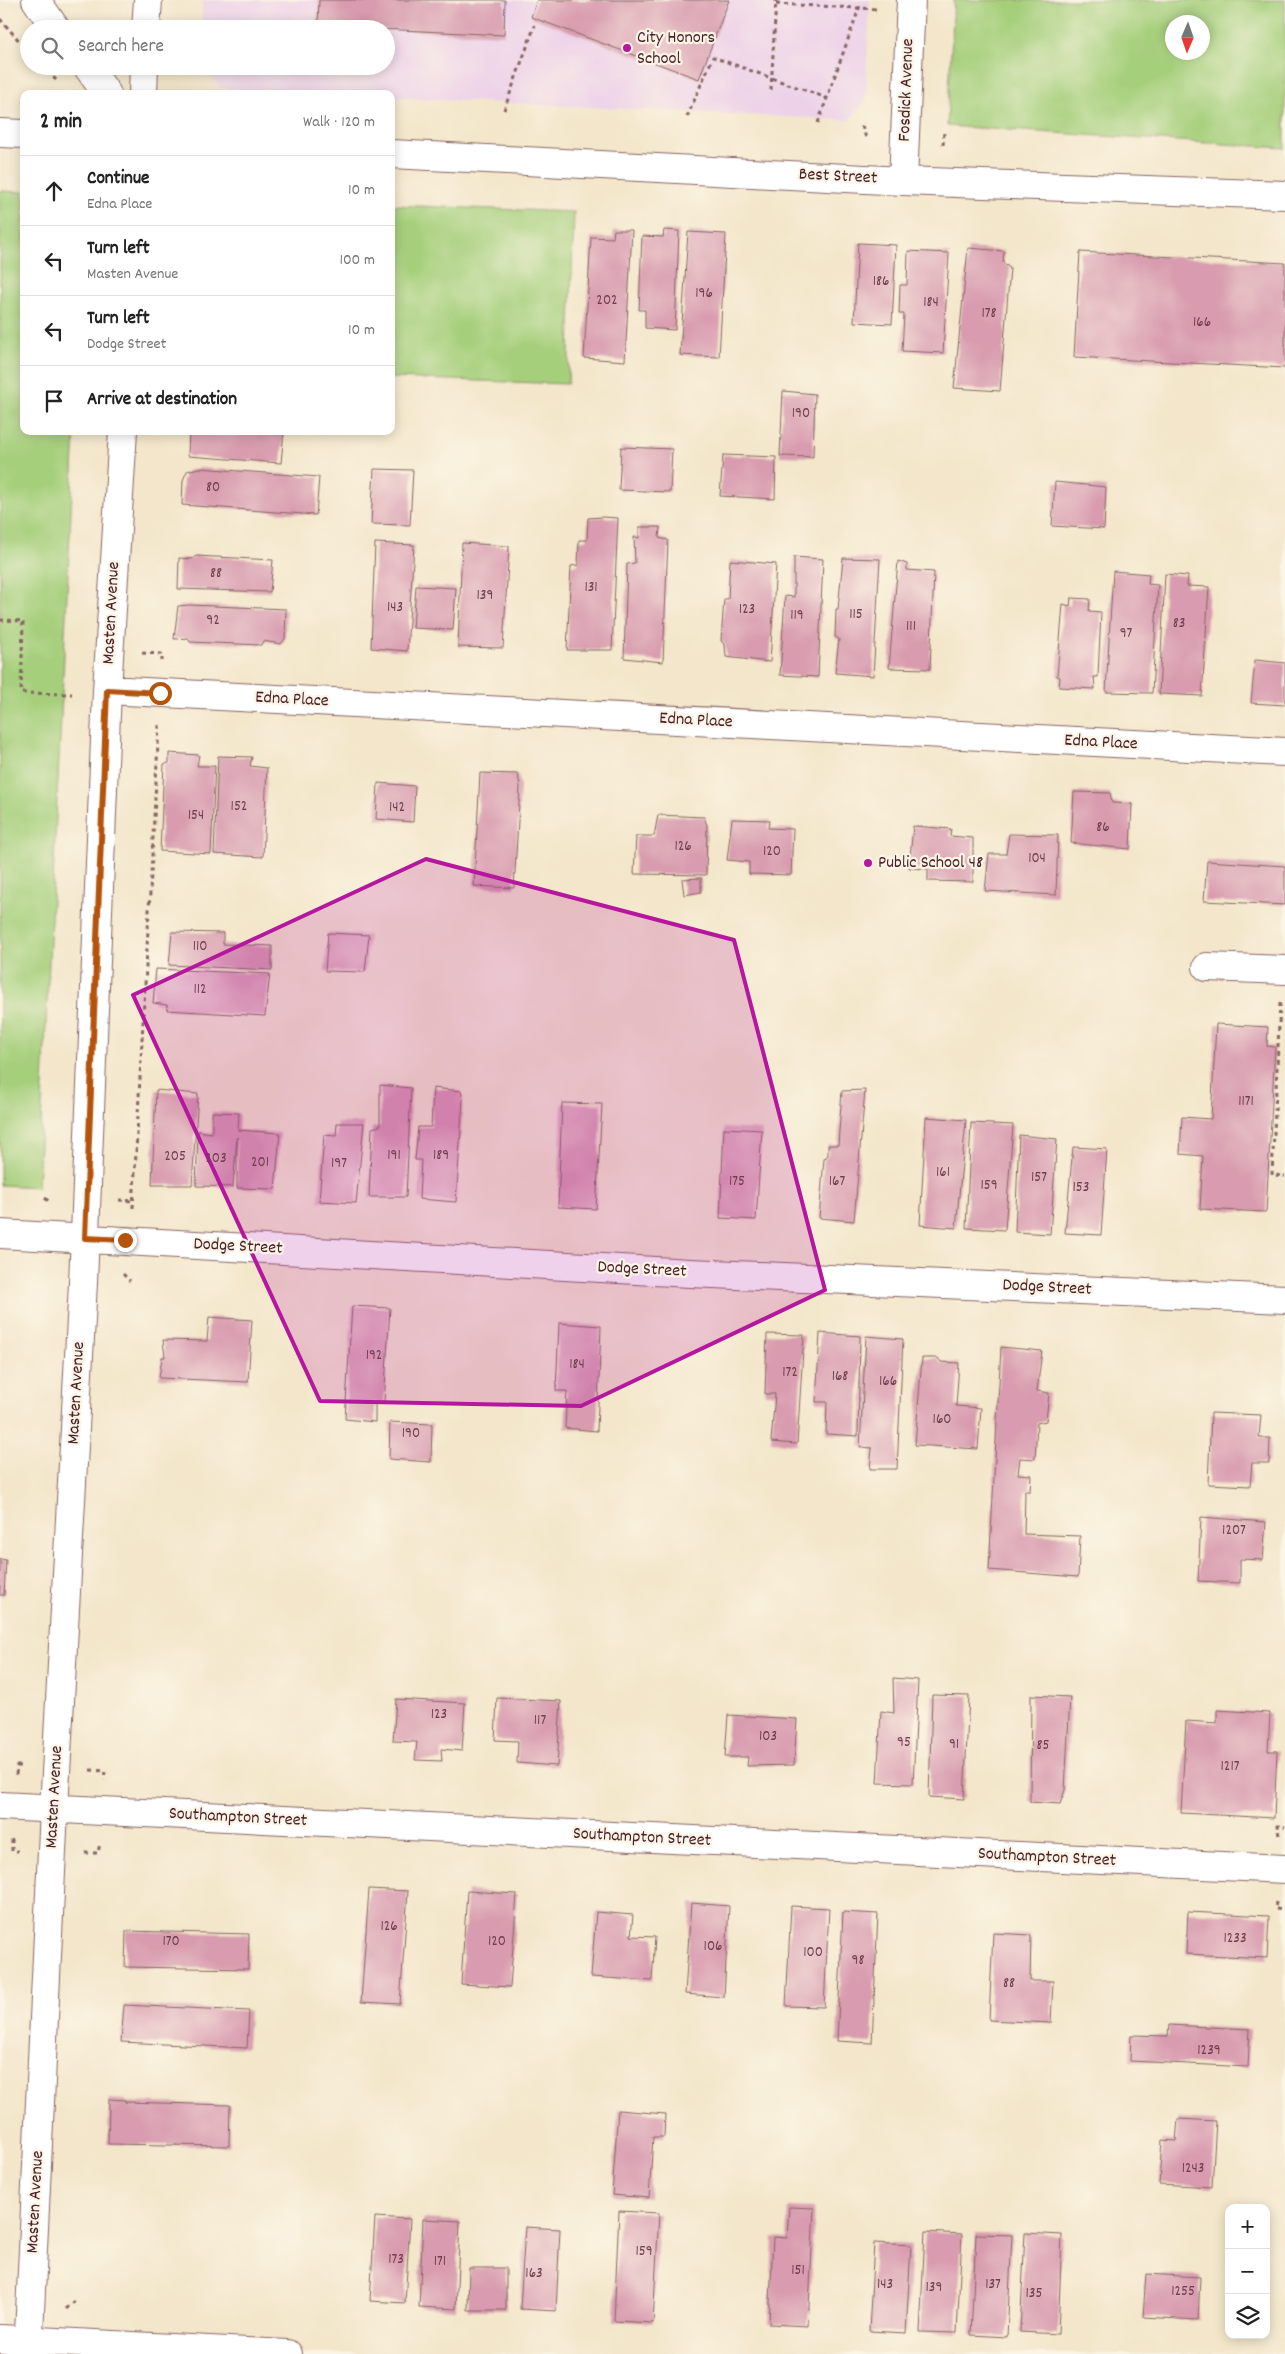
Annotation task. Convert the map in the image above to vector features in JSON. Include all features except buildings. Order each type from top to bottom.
[{"type":"street","points":[[36,0],[50,20]]},
{"type":"street","points":[[147,20],[148,0]]},
{"type":"street","name":"Fosdick Avenue","points":[[903,181],[911,0]]},
{"type":"street","points":[[93,75],[104,90]]},
{"type":"street","points":[[143,90],[144,75]]},
{"type":"street","points":[[0,133],[20,134]]},
{"type":"street","name":"Best Street","points":[[395,154],[903,181],[1285,194]]},
{"type":"street","name":"Masten Avenue","points":[[29,2347],[54,1809],[85,1238],[107,690],[123,435]]},
{"type":"street","name":"Edna Place","points":[[107,690],[1285,752]]},
{"type":"street","points":[[1207,967],[1285,970]]},
{"type":"street","name":"Dodge Street","points":[[0,1234],[700,1273],[1285,1299]]},
{"type":"street","name":"Southampton Street","points":[[0,1806],[1285,1869]]},
{"type":"street","points":[[0,2339],[29,2347],[288,2354]]},
{"type":"path","points":[[771,90],[776,2],[878,9]]},
{"type":"path","points":[[818,123],[861,3]]},
{"type":"path","points":[[0,19],[20,42]]},
{"type":"path","points":[[504,110],[535,25]]},
{"type":"path","points":[[687,117],[713,57],[827,98]]},
{"type":"path","points":[[862,126],[867,141]]},
{"type":"path","points":[[944,132],[944,145]]},
{"type":"path","points":[[0,620],[23,622],[21,693],[72,694]]},
{"type":"path","points":[[142,653],[162,654]]},
{"type":"path","points":[[115,1200],[134,1201],[158,733]]},
{"type":"path","points":[[1279,1026],[1272,1175],[1285,1176]]},
{"type":"path","points":[[87,1770],[105,1771]]},
{"type":"path","points":[[1279,1838],[1277,1826],[1285,1827]]},
{"type":"path","points":[[12,1838],[12,1851]]},
{"type":"path","points":[[84,1853],[98,1853],[100,1841]]},
{"type":"path","points":[[1275,1909],[1285,1910]]},
{"type":"path","points":[[65,2311],[75,2301]]},
{"type":"highlighted area","points":[[426,859],[734,940],[825,1290],[581,1406],[320,1401],[133,995]]},
{"type":"shaded area","name":"City Honors School","points":[[203,0],[870,0],[865,101],[849,120],[395,97],[395,90],[257,90],[220,88],[211,75],[395,75],[395,20],[202,20]]},
{"type":"green space","points":[[954,0],[1285,0],[1285,148],[947,126]]},
{"type":"green space","points":[[0,191],[20,192],[20,435],[75,435],[38,1187],[0,1185]]},
{"type":"green space","points":[[395,205],[574,212],[568,384],[395,378]]},
{"type":"place","name":"City Honors School","points":[[627,48]]},
{"type":"place","name":"Public School 48","points":[[868,863]]},
{"type":"route","points":[[125,1240],[85,1238],[107,690],[160,693]]}]
